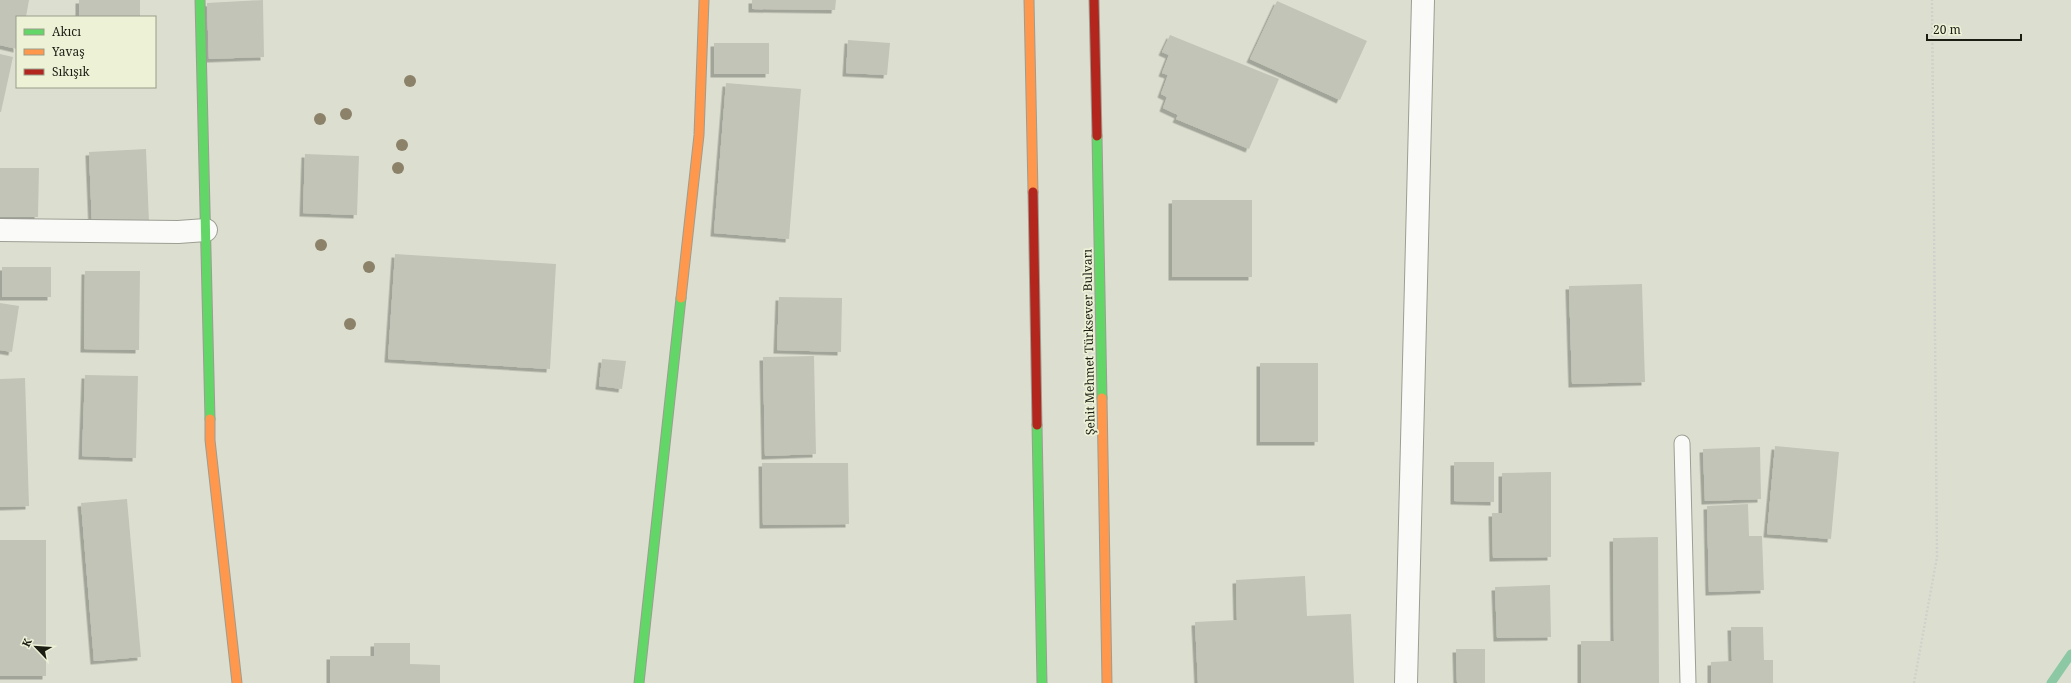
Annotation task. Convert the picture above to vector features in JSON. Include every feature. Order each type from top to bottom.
[{"type":"main road","points":[[200,0],[210,440],[237,683]]},
{"type":"main road","points":[[639,683],[699,135],[704,0]]},
{"type":"main road","points":[[1029,0],[1042,683]]},
{"type":"main road","name":"Şehit Mehmet Türksever Bulvarı","points":[[1094,0],[1107,683]]},
{"type":"street","points":[[1406,683],[1423,0]]},
{"type":"street","points":[[0,230],[178,232],[206,230]]},
{"type":"lane","points":[[1682,443],[1688,683]]},
{"type":"path","points":[[1914,683],[1937,557],[1932,0]]},
{"type":"building","points":[[0,0],[29,0],[26,16],[16,16],[16,49],[0,45]]},
{"type":"building","points":[[79,0],[140,0],[140,16],[79,16]]},
{"type":"building","points":[[263,0],[264,57],[209,59],[207,3]]},
{"type":"building","points":[[752,0],[836,0],[835,10],[752,9]]},
{"type":"building","points":[[1277,1],[1367,41],[1340,100],[1250,59]]},
{"type":"building","points":[[1170,35],[1279,79],[1249,149],[1176,119],[1178,115],[1163,108],[1167,97],[1161,94],[1168,75],[1162,73],[1169,55],[1162,52]]},
{"type":"building","points":[[848,40],[890,43],[887,75],[846,73]]},
{"type":"building","points":[[714,43],[769,43],[769,74],[714,74]]},
{"type":"building","points":[[0,54],[13,57],[1,112],[0,112]]},
{"type":"building","points":[[726,83],[801,89],[789,239],[714,233]]},
{"type":"building","points":[[146,149],[149,222],[92,224],[89,152]]},
{"type":"building","points":[[305,154],[359,156],[357,215],[303,213]]},
{"type":"building","points":[[0,168],[39,168],[38,217],[0,217]]},
{"type":"building","points":[[1172,200],[1252,200],[1252,277],[1172,277]]},
{"type":"building","points":[[395,254],[556,264],[550,369],[388,359]]},
{"type":"building","points":[[2,267],[51,267],[51,297],[2,297]]},
{"type":"building","points":[[85,271],[140,271],[139,350],[84,349]]},
{"type":"building","points":[[1642,284],[1645,382],[1572,384],[1569,286]]},
{"type":"building","points":[[779,297],[842,298],[841,352],[777,350]]},
{"type":"building","points":[[0,303],[19,306],[12,352],[0,350]]},
{"type":"building","points":[[814,356],[816,454],[765,456],[763,357]]},
{"type":"building","points":[[602,359],[626,361],[622,389],[599,386]]},
{"type":"building","points":[[1260,363],[1318,363],[1318,442],[1260,442]]},
{"type":"building","points":[[85,375],[138,376],[136,458],[82,456]]},
{"type":"building","points":[[25,378],[29,506],[0,507],[0,379]]},
{"type":"building","points":[[1775,446],[1839,452],[1831,539],[1767,534]]},
{"type":"building","points":[[1760,447],[1761,499],[1705,501],[1703,449]]},
{"type":"building","points":[[1454,462],[1494,462],[1494,502],[1454,501]]},
{"type":"building","points":[[762,463],[848,463],[849,524],[763,525]]},
{"type":"building","points":[[1551,472],[1551,557],[1493,558],[1492,513],[1502,513],[1502,473]]},
{"type":"building","points":[[127,499],[141,657],[94,661],[81,503]]},
{"type":"building","points":[[1748,504],[1749,536],[1762,536],[1764,590],[1709,592],[1707,506]]},
{"type":"building","points":[[1658,537],[1659,683],[1581,683],[1581,641],[1614,641],[1613,538]]},
{"type":"building","points":[[0,540],[46,540],[46,676],[0,676]]},
{"type":"building","points":[[1305,576],[1307,616],[1351,614],[1354,683],[1198,683],[1195,622],[1237,620],[1236,580]]},
{"type":"building","points":[[1550,585],[1551,637],[1497,638],[1495,587]]},
{"type":"building","points":[[1731,627],[1763,627],[1764,660],[1773,660],[1773,683],[1711,683],[1711,662],[1732,661]]},
{"type":"building","points":[[374,643],[410,643],[410,664],[440,665],[440,683],[330,683],[330,656],[374,656]]},
{"type":"building","points":[[1456,649],[1485,649],[1485,683],[1457,683]]},
{"type":"waterway","points":[[2051,683],[2071,654]]},
{"type":"traffic: fast","points":[[200,0],[210,419]]},
{"type":"traffic: fast","points":[[1097,136],[1102,398]]},
{"type":"traffic: fast","points":[[639,683],[681,298]]},
{"type":"traffic: fast","points":[[1037,425],[1042,683]]},
{"type":"traffic: slow","points":[[681,298],[699,135],[704,0]]},
{"type":"traffic: slow","points":[[1029,0],[1033,192]]},
{"type":"traffic: slow","points":[[1102,398],[1107,683]]},
{"type":"traffic: slow","points":[[210,419],[210,440],[237,683]]},
{"type":"traffic: jam","points":[[1094,0],[1097,136]]},
{"type":"traffic: jam","points":[[1033,192],[1037,425]]}]
